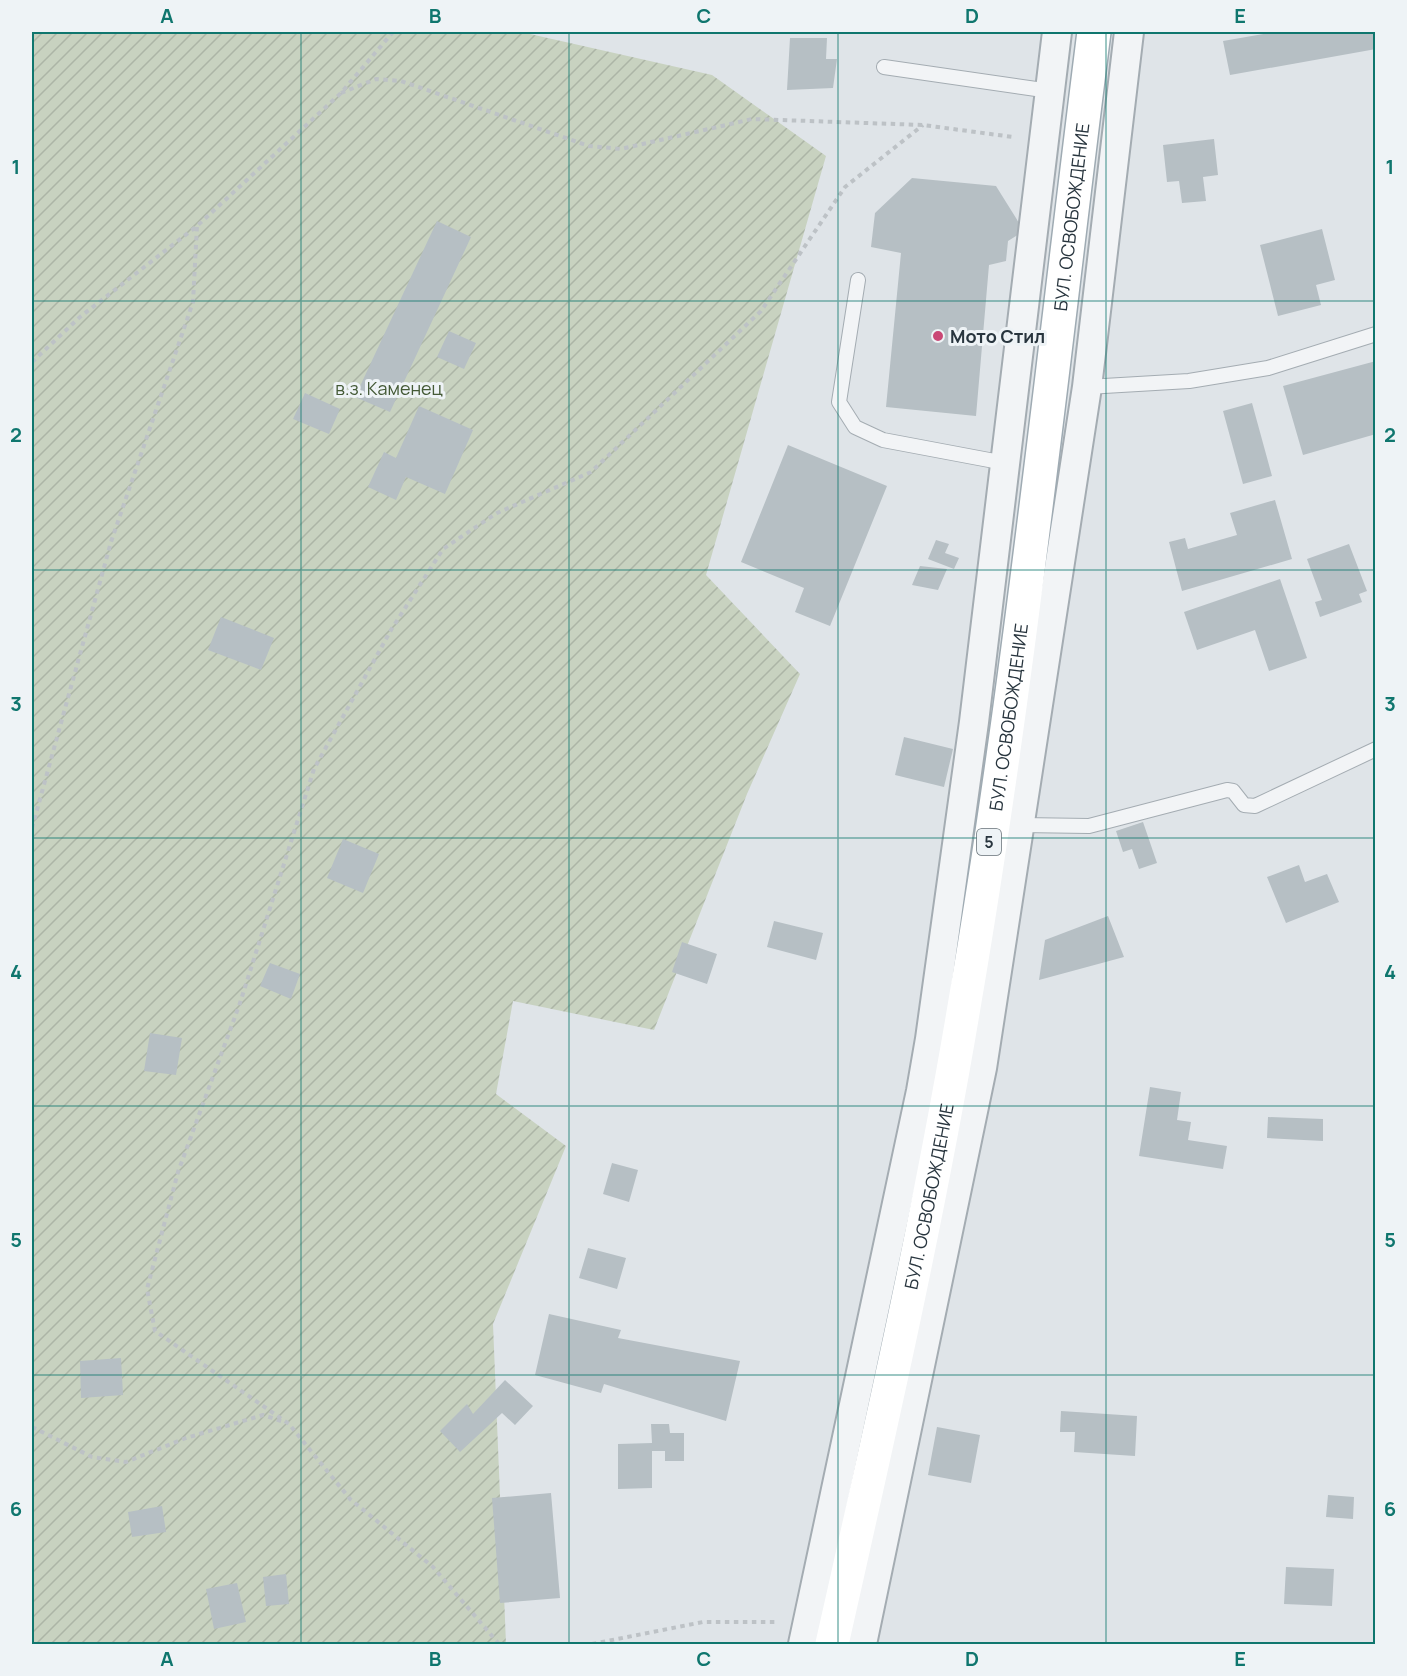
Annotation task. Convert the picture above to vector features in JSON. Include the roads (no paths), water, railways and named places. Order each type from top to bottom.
[{"type":"main road","name":"БУЛ. ОСВОБОЖДЕНИЕ","points":[[814,1639],[895,1363],[966,1000],[1012,681],[1094,32]]},
{"type":"street","points":[[814,1639],[921,1091],[974,722],[1057,32]]},
{"type":"street","points":[[862,1644],[982,1068],[1021,825],[1039,685],[1087,387],[1129,32]]},
{"type":"lane","points":[[884,68],[1050,91]]},
{"type":"lane","points":[[858,280],[839,402],[855,427],[883,440],[1005,463]]},
{"type":"lane","points":[[1087,387],[1189,381],[1269,368],[1376,334]]},
{"type":"lane","points":[[1021,825],[1089,826],[1227,790],[1233,791],[1244,805],[1255,806],[1376,749]]},
{"type":"place","name":"Мото Стил","points":[[938,336]]},
{"type":"park label","name":"в.з. Каменец","points":[[389,388]]}]
